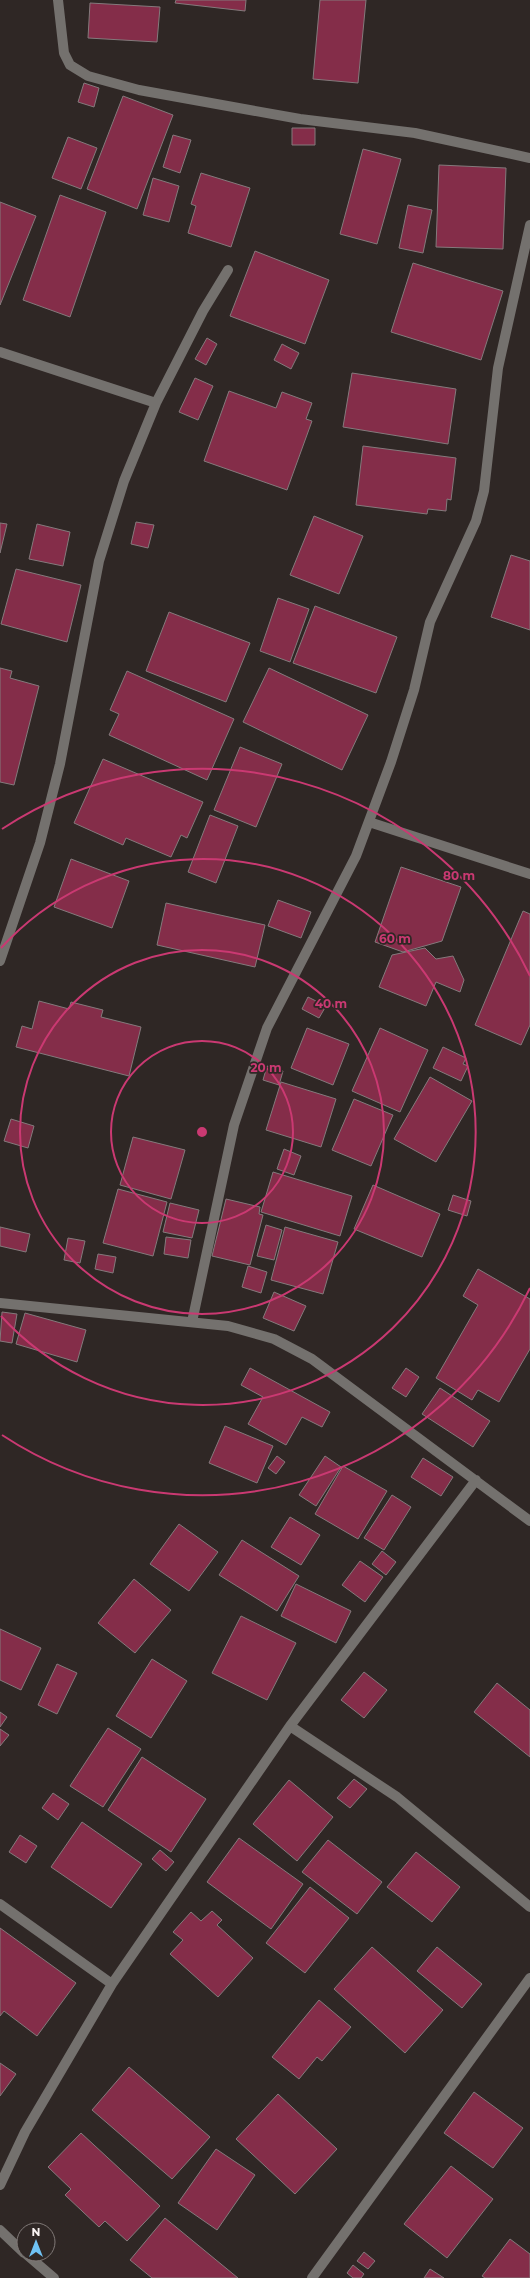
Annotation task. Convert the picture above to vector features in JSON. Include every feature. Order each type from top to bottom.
[{"type":"street","points":[[58,0],[64,53],[70,65],[88,76],[139,90],[300,119],[415,133],[530,158]]},
{"type":"street","points":[[192,1322],[234,1125],[267,1028],[356,856],[414,690],[430,622],[476,520],[484,491],[498,368],[530,225]]},
{"type":"street","points":[[0,961],[40,842],[60,764],[99,561],[124,481],[156,403],[203,311],[228,270]]},
{"type":"street","points":[[0,352],[156,403]]},
{"type":"street","points":[[368,822],[530,874]]},
{"type":"street","points":[[0,1303],[228,1326],[274,1339],[312,1359],[530,1521]]},
{"type":"street","points":[[0,2185],[25,2132],[112,1984],[290,1726],[476,1480]]},
{"type":"street","points":[[290,1726],[397,1797],[530,1907]]},
{"type":"street","points":[[0,1904],[112,1984]]},
{"type":"street","points":[[312,2278],[505,2016],[530,1978]]},
{"type":"street","points":[[0,2230],[16,2245]]},
{"type":"street","points":[[35,2262],[54,2278]]},
{"type":"building","points":[[176,0],[246,0],[245,11],[175,3]]},
{"type":"building","points":[[320,0],[366,0],[358,83],[313,79]]},
{"type":"building","points":[[90,3],[160,7],[157,42],[88,38]]},
{"type":"building","points":[[84,83],[99,88],[94,107],[78,102]]},
{"type":"building","points":[[123,96],[173,115],[137,209],[87,189]]},
{"type":"building","points":[[292,128],[315,128],[315,145],[292,145]]},
{"type":"building","points":[[173,135],[191,140],[180,173],[163,167]]},
{"type":"building","points":[[68,137],[97,148],[81,189],[52,178]]},
{"type":"building","points":[[363,149],[401,159],[377,244],[340,234]]},
{"type":"building","points":[[439,165],[506,168],[503,249],[436,247]]},
{"type":"building","points":[[201,173],[250,188],[231,247],[188,233],[196,206],[191,204]]},
{"type":"building","points":[[153,178],[179,186],[169,222],[143,215]]},
{"type":"building","points":[[60,195],[106,212],[70,317],[23,300]]},
{"type":"building","points":[[0,202],[36,216],[0,305]]},
{"type":"building","points":[[408,205],[432,210],[423,253],[399,248]]},
{"type":"building","points":[[255,251],[329,280],[305,344],[230,316]]},
{"type":"building","points":[[413,263],[503,291],[481,360],[391,332]]},
{"type":"building","points":[[207,338],[217,344],[206,365],[195,359]]},
{"type":"building","points":[[282,344],[299,353],[291,369],[274,360]]},
{"type":"building","points":[[352,373],[456,389],[448,444],[343,427]]},
{"type":"building","points":[[195,378],[213,386],[198,420],[179,412]]},
{"type":"building","points":[[229,391],[276,408],[282,392],[312,403],[306,419],[312,421],[287,490],[204,461]]},
{"type":"building","points":[[363,446],[456,458],[451,500],[447,499],[446,511],[428,509],[427,514],[356,505]]},
{"type":"building","points":[[314,516],[363,536],[339,594],[290,575]]},
{"type":"building","points":[[136,522],[154,525],[148,548],[131,544]]},
{"type":"building","points":[[0,523],[7,524],[0,553]]},
{"type":"building","points":[[37,524],[70,532],[63,566],[29,559]]},
{"type":"building","points":[[511,555],[530,561],[530,630],[491,617]]},
{"type":"building","points":[[16,569],[81,585],[67,642],[1,624]]},
{"type":"building","points":[[278,598],[309,609],[290,662],[260,651]]},
{"type":"building","points":[[315,606],[397,637],[376,693],[293,663]]},
{"type":"building","points":[[169,612],[250,643],[226,702],[146,671]]},
{"type":"building","points":[[0,668],[12,671],[10,678],[39,686],[14,785],[0,782]]},
{"type":"building","points":[[269,668],[368,715],[342,770],[243,722]]},
{"type":"building","points":[[127,671],[234,719],[207,780],[109,735],[119,714],[110,710]]},
{"type":"building","points":[[240,747],[282,764],[256,827],[214,810]]},
{"type":"building","points":[[103,759],[203,802],[187,838],[181,835],[171,857],[126,838],[123,845],[74,823]]},
{"type":"building","points":[[210,815],[238,826],[216,883],[188,872]]},
{"type":"building","points":[[71,859],[129,881],[112,928],[54,907]]},
{"type":"building","points":[[401,867],[461,887],[442,941],[403,952],[375,942]]},
{"type":"building","points":[[278,900],[311,912],[301,938],[268,926]]},
{"type":"building","points":[[166,903],[265,925],[255,967],[157,945]]},
{"type":"building","points":[[523,911],[530,914],[530,1025],[521,1045],[475,1025]]},
{"type":"building","points":[[425,948],[436,959],[453,956],[464,980],[460,992],[436,982],[426,1006],[379,987],[392,955]]},
{"type":"building","points":[[308,997],[326,1006],[319,1018],[302,1009]]},
{"type":"building","points":[[39,1001],[69,1009],[71,1002],[103,1010],[101,1017],[141,1027],[129,1076],[16,1047],[22,1026],[32,1029]]},
{"type":"building","points":[[307,1028],[349,1044],[333,1085],[291,1068]]},
{"type":"building","points":[[380,1028],[428,1050],[400,1112],[352,1091]]},
{"type":"building","points":[[443,1047],[466,1058],[463,1064],[468,1066],[461,1081],[433,1068]]},
{"type":"building","points":[[267,1066],[283,1071],[279,1085],[263,1080]]},
{"type":"building","points":[[430,1077],[472,1101],[436,1162],[394,1139]]},
{"type":"building","points":[[281,1082],[336,1099],[321,1147],[266,1130]]},
{"type":"building","points":[[354,1099],[393,1115],[371,1166],[332,1150]]},
{"type":"building","points":[[11,1119],[34,1126],[28,1148],[4,1141]]},
{"type":"building","points":[[133,1137],[185,1150],[171,1199],[120,1185]]},
{"type":"building","points":[[284,1149],[301,1156],[294,1175],[277,1169]]},
{"type":"building","points":[[273,1172],[352,1196],[340,1236],[261,1212]]},
{"type":"building","points":[[373,1185],[440,1214],[422,1257],[354,1229]]},
{"type":"building","points":[[118,1189],[167,1202],[153,1256],[103,1243]]},
{"type":"building","points":[[453,1195],[471,1201],[467,1216],[448,1210]]},
{"type":"building","points":[[226,1199],[260,1207],[259,1214],[263,1215],[250,1265],[212,1256]]},
{"type":"building","points":[[170,1203],[199,1210],[192,1238],[163,1232]]},
{"type":"building","points":[[266,1225],[282,1230],[274,1260],[257,1256]]},
{"type":"building","points":[[0,1227],[30,1234],[26,1252],[0,1246]]},
{"type":"building","points":[[285,1227],[338,1242],[323,1294],[271,1280]]},
{"type":"building","points":[[166,1237],[191,1240],[188,1258],[164,1254]]},
{"type":"building","points":[[68,1238],[85,1241],[80,1263],[64,1260]]},
{"type":"building","points":[[98,1254],[116,1257],[113,1273],[95,1269]]},
{"type":"building","points":[[248,1266],[267,1272],[261,1293],[242,1287]]},
{"type":"building","points":[[478,1269],[530,1299],[530,1349],[499,1402],[478,1390],[472,1400],[436,1378],[478,1305],[463,1296]]},
{"type":"building","points":[[274,1292],[306,1306],[294,1331],[263,1318]]},
{"type":"building","points":[[2,1312],[17,1314],[12,1343],[0,1341]]},
{"type":"building","points":[[25,1313],[86,1330],[77,1362],[16,1344]]},
{"type":"building","points":[[250,1368],[330,1412],[322,1427],[302,1417],[286,1445],[248,1424],[263,1397],[241,1385]]},
{"type":"building","points":[[406,1368],[419,1377],[406,1397],[392,1388]]},
{"type":"building","points":[[440,1388],[490,1421],[473,1447],[422,1414]]},
{"type":"building","points":[[225,1426],[273,1446],[257,1483],[209,1463]]},
{"type":"building","points":[[277,1456],[285,1462],[276,1474],[268,1468]]},
{"type":"building","points":[[325,1456],[341,1467],[316,1506],[299,1495]]},
{"type":"building","points":[[423,1458],[453,1477],[441,1496],[411,1477]]},
{"type":"building","points":[[343,1466],[387,1491],[358,1539],[315,1514]]},
{"type":"building","points":[[392,1495],[411,1507],[384,1550],[364,1538]]},
{"type":"building","points":[[290,1517],[320,1535],[301,1565],[271,1547]]},
{"type":"building","points":[[179,1524],[218,1552],[189,1591],[150,1564]]},
{"type":"building","points":[[242,1540],[299,1576],[277,1611],[219,1575]]},
{"type":"building","points":[[382,1551],[396,1562],[386,1575],[372,1564]]},
{"type":"building","points":[[360,1561],[383,1577],[365,1602],[342,1585]]},
{"type":"building","points":[[134,1579],[171,1610],[135,1653],[98,1623]]},
{"type":"building","points":[[296,1584],[351,1611],[336,1643],[281,1616]]},
{"type":"building","points":[[241,1616],[296,1643],[267,1700],[212,1673]]},
{"type":"building","points":[[0,1629],[41,1648],[21,1690],[0,1680]]},
{"type":"building","points":[[152,1659],[187,1681],[151,1738],[116,1716]]},
{"type":"building","points":[[57,1664],[77,1673],[57,1714],[38,1705]]},
{"type":"building","points":[[364,1672],[387,1690],[364,1718],[341,1700]]},
{"type":"building","points":[[497,1683],[530,1710],[530,1757],[474,1712]]},
{"type":"building","points":[[0,1712],[7,1717],[0,1727]]},
{"type":"building","points":[[108,1728],[141,1749],[103,1807],[70,1786]]},
{"type":"building","points":[[0,1729],[9,1735],[0,1746]]},
{"type":"building","points":[[142,1757],[206,1799],[171,1852],[108,1810]]},
{"type":"building","points":[[354,1779],[367,1789],[350,1808],[337,1798]]},
{"type":"building","points":[[289,1780],[333,1817],[297,1861],[253,1824]]},
{"type":"building","points":[[53,1793],[69,1804],[58,1820],[42,1808]]},
{"type":"building","points":[[82,1822],[142,1864],[111,1908],[51,1867]]},
{"type":"building","points":[[20,1835],[37,1846],[26,1863],[9,1852]]},
{"type":"building","points":[[239,1838],[303,1884],[271,1929],[207,1882]]},
{"type":"building","points":[[328,1840],[382,1882],[357,1914],[302,1872]]},
{"type":"building","points":[[160,1850],[174,1862],[166,1871],[152,1859]]},
{"type":"building","points":[[416,1852],[460,1887],[432,1922],[387,1887]]},
{"type":"building","points":[[310,1887],[349,1918],[305,1973],[266,1943]]},
{"type":"building","points":[[212,1911],[222,1920],[217,1925],[253,1958],[218,1997],[170,1954],[183,1940],[173,1932],[191,1912],[201,1921]]},
{"type":"building","points":[[0,1928],[76,1983],[37,2036],[4,2011],[0,2016]]},
{"type":"building","points":[[372,1947],[443,2010],[405,2053],[334,1989]]},
{"type":"building","points":[[437,1947],[482,1984],[462,2008],[417,1971]]},
{"type":"building","points":[[319,2000],[351,2027],[322,2061],[317,2057],[299,2079],[272,2057]]},
{"type":"building","points":[[0,2063],[16,2074],[0,2096]]},
{"type":"building","points":[[129,2067],[210,2137],[172,2179],[92,2110]]},
{"type":"building","points":[[474,2092],[523,2128],[493,2168],[444,2133]]},
{"type":"building","points":[[278,2094],[337,2149],[295,2194],[236,2139]]},
{"type":"building","points":[[81,2133],[160,2206],[127,2241],[105,2221],[99,2227],[65,2195],[71,2189],[48,2167]]},
{"type":"building","points":[[216,2149],[255,2175],[217,2230],[178,2203]]},
{"type":"building","points":[[451,2166],[493,2199],[447,2258],[404,2224]]},
{"type":"building","points":[[165,2218],[238,2278],[152,2278],[130,2260]]},
{"type":"building","points":[[510,2239],[530,2254],[530,2278],[485,2278],[482,2276]]},
{"type":"building","points":[[364,2252],[375,2261],[368,2269],[357,2261]]},
{"type":"building","points":[[353,2265],[364,2274],[361,2278],[353,2278],[347,2273]]},
{"type":"building","points":[[430,2269],[444,2278],[424,2278]]}]
